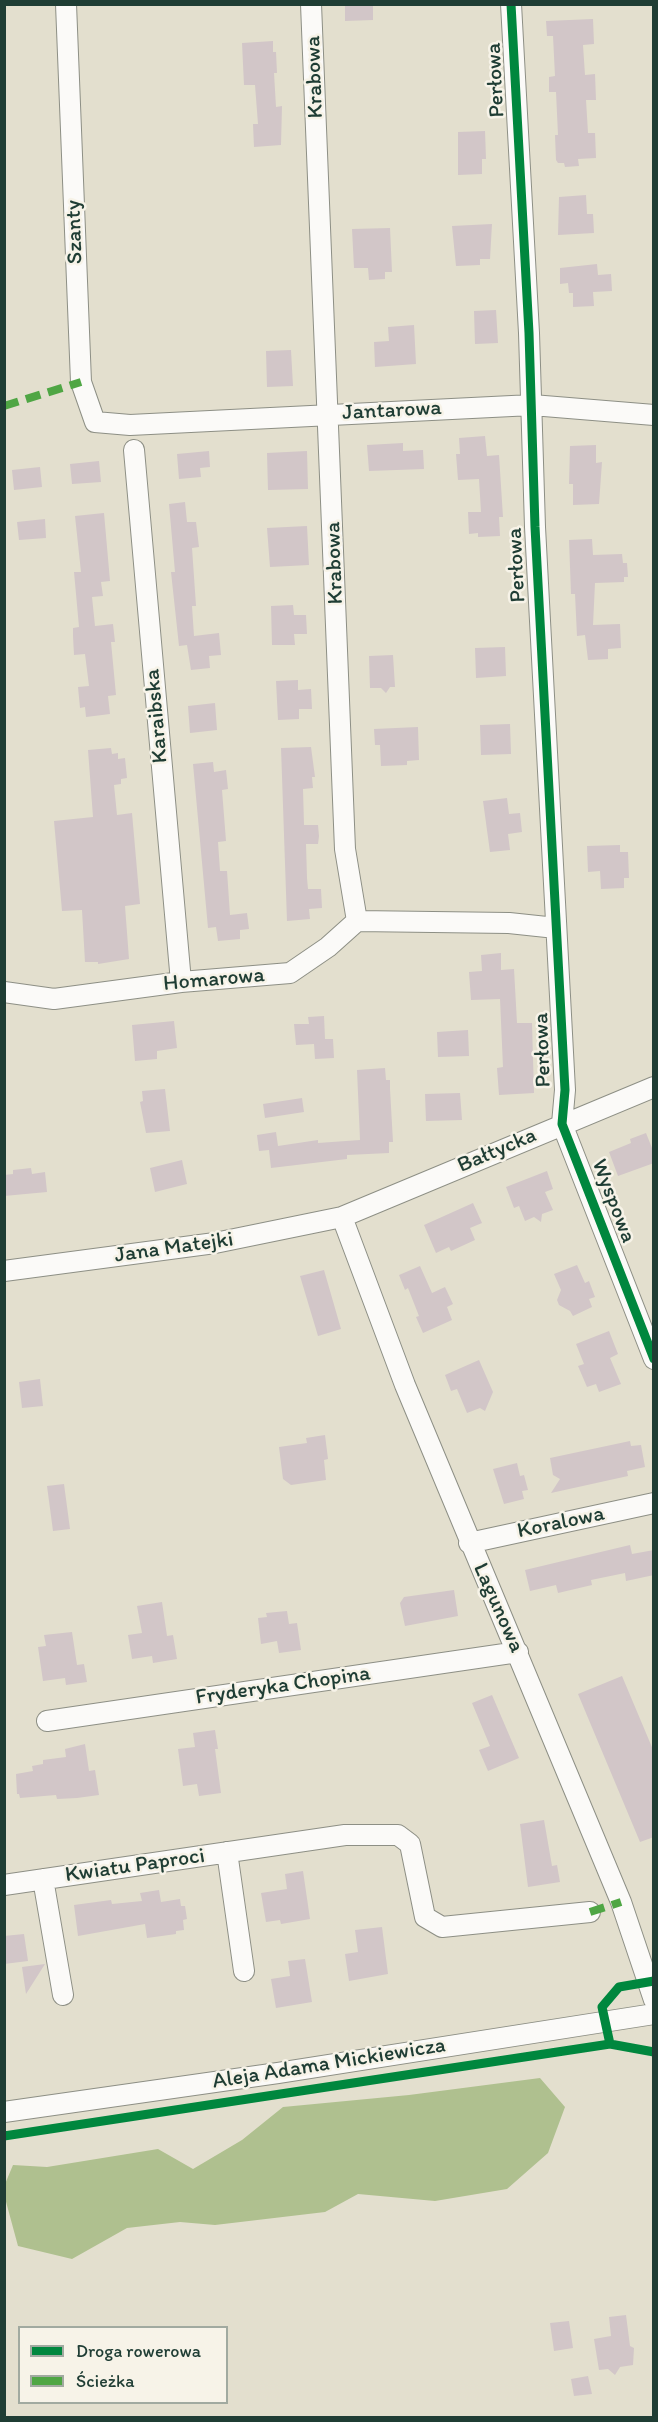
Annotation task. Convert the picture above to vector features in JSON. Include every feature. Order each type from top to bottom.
[{"type":"street","name":"Szanty","points":[[66,4],[81,382],[95,422],[130,425]]},
{"type":"street","name":"Krabowa","points":[[312,4],[345,849],[357,921]]},
{"type":"street","name":"Perłowa","points":[[511,4],[532,405],[535,527],[565,1090],[562,1124]]},
{"type":"street","name":"Jantarowa","points":[[130,425],[532,405],[654,415]]},
{"type":"street","name":"Karaibska","points":[[134,450],[181,982]]},
{"type":"street","points":[[357,921],[509,923],[556,928]]},
{"type":"street","name":"Homarowa","points":[[4,992],[54,999],[181,982],[290,973],[328,947],[357,921]]},
{"type":"street","name":"Bałtycka","points":[[342,1216],[654,1087]]},
{"type":"street","name":"Wyspowa","points":[[562,1124],[646,1320],[654,1359]]},
{"type":"street","name":"Jana Matejki","points":[[4,1271],[215,1244],[342,1216]]},
{"type":"street","name":"Lagunowa","points":[[342,1216],[405,1385],[621,1902],[654,2000]]},
{"type":"street","name":"Koralowa","points":[[470,1543],[654,1503]]},
{"type":"street","name":"Fryderyka Chopina","points":[[47,1721],[518,1652]]},
{"type":"street","name":"Kwiatu Paproci","points":[[4,1885],[345,1835],[398,1835],[410,1844],[425,1917],[442,1927],[590,1912]]},
{"type":"street","name":"Kwiatu Paproci","points":[[226,1852],[244,1971]]},
{"type":"street","name":"Kwiatu Paproci","points":[[43,1879],[63,1995]]},
{"type":"street","name":"Aleja Adama Mickiewicza","points":[[4,2112],[278,2073],[654,2014]]},
{"type":"green space","points":[[540,2078],[565,2107],[548,2153],[507,2189],[435,2201],[358,2194],[325,2212],[215,2225],[180,2222],[127,2228],[72,2259],[18,2246],[5,2198],[5,2184],[13,2165],[47,2167],[158,2149],[193,2169],[242,2140],[283,2107],[409,2095]]},
{"type":"building","points":[[345,4],[373,4],[373,20],[345,21]]},
{"type":"building","points":[[593,19],[594,44],[583,45],[585,75],[595,74],[596,100],[586,100],[588,133],[595,133],[596,158],[578,159],[579,166],[565,167],[564,163],[558,163],[556,160],[555,135],[558,135],[556,92],[549,92],[549,77],[555,76],[553,36],[547,36],[546,21]]},
{"type":"building","points":[[273,41],[277,73],[274,73],[276,107],[282,106],[281,145],[254,147],[253,124],[258,124],[255,85],[244,85],[242,43]]},
{"type":"building","points":[[485,131],[486,159],[482,159],[482,174],[458,175],[458,132]]},
{"type":"building","points":[[586,195],[587,214],[593,214],[594,233],[558,235],[559,197]]},
{"type":"building","points":[[492,224],[490,259],[480,259],[480,265],[456,266],[452,226]]},
{"type":"building","points":[[390,228],[392,272],[385,272],[385,279],[369,280],[368,268],[354,268],[352,229]]},
{"type":"building","points":[[597,264],[598,275],[611,274],[612,291],[593,292],[594,306],[573,307],[573,293],[569,293],[568,283],[560,284],[560,268]]},
{"type":"building","points":[[496,310],[498,343],[475,344],[474,311]]},
{"type":"building","points":[[414,325],[416,364],[375,367],[374,342],[389,341],[388,327]]},
{"type":"building","points":[[291,350],[293,386],[267,387],[266,351]]},
{"type":"building","points":[[485,436],[487,456],[499,455],[503,517],[499,517],[500,536],[478,537],[478,533],[469,534],[468,512],[481,512],[479,479],[458,480],[456,454],[460,454],[459,438]]},
{"type":"building","points":[[403,443],[403,451],[423,450],[424,469],[369,471],[367,445]]},
{"type":"building","points":[[596,445],[596,463],[602,462],[599,504],[573,505],[573,484],[569,484],[570,446]]},
{"type":"building","points":[[209,451],[210,467],[200,468],[201,477],[179,479],[177,454]]},
{"type":"building","points":[[307,451],[308,489],[268,490],[267,453]]},
{"type":"building","points":[[99,461],[101,482],[72,484],[70,464]]},
{"type":"building","points":[[40,467],[42,487],[14,490],[12,470]]},
{"type":"building","points":[[185,502],[187,522],[196,522],[199,547],[192,548],[196,606],[192,606],[194,636],[219,633],[221,655],[209,656],[210,668],[191,670],[187,645],[179,646],[171,572],[175,572],[169,504]]},
{"type":"building","points":[[104,513],[110,581],[101,582],[103,596],[92,597],[95,626],[113,624],[115,642],[111,642],[116,695],[108,696],[110,714],[86,717],[85,707],[80,708],[78,687],[89,686],[85,654],[74,655],[73,628],[79,627],[74,572],[81,572],[75,516]]},
{"type":"building","points":[[45,519],[46,538],[19,540],[17,522]]},
{"type":"building","points":[[307,526],[309,565],[270,567],[267,528]]},
{"type":"building","points":[[592,539],[593,555],[622,554],[623,563],[627,563],[628,577],[624,577],[624,582],[595,583],[593,625],[620,624],[621,648],[608,649],[608,659],[588,660],[585,635],[577,636],[575,594],[571,594],[569,540]]},
{"type":"building","points":[[293,605],[294,615],[306,615],[307,634],[294,634],[295,645],[272,645],[271,606]]},
{"type":"building","points":[[505,647],[506,676],[476,678],[475,648]]},
{"type":"building","points":[[393,655],[395,687],[390,687],[386,693],[381,688],[370,688],[369,656]]},
{"type":"building","points":[[298,680],[298,690],[311,689],[312,709],[299,709],[299,719],[278,720],[276,681]]},
{"type":"building","points":[[215,703],[217,730],[190,733],[188,706]]},
{"type":"building","points":[[510,724],[511,754],[481,755],[480,725]]},
{"type":"building","points":[[418,727],[419,760],[407,761],[407,765],[381,766],[380,745],[375,745],[374,729]]},
{"type":"building","points":[[311,747],[315,777],[312,777],[313,788],[303,789],[304,825],[318,825],[319,836],[318,844],[306,844],[307,878],[308,889],[321,889],[322,908],[309,909],[310,919],[287,921],[281,748]]},
{"type":"building","points":[[111,748],[112,754],[118,753],[118,759],[125,758],[127,778],[121,779],[121,784],[114,785],[117,815],[132,813],[140,904],[125,906],[129,959],[98,964],[98,962],[85,962],[82,910],[62,911],[54,821],[93,817],[88,750]]},
{"type":"building","points":[[213,762],[214,772],[226,770],[228,789],[222,790],[226,841],[218,842],[220,871],[227,871],[230,915],[247,913],[249,929],[240,930],[240,939],[218,941],[216,927],[208,928],[193,764]]},
{"type":"building","points":[[507,798],[509,814],[520,813],[522,832],[508,834],[510,850],[490,852],[483,801]]},
{"type":"building","points":[[620,845],[620,852],[628,852],[629,878],[624,878],[624,888],[601,889],[600,871],[588,872],[587,846]]},
{"type":"building","points":[[501,953],[501,970],[514,969],[517,1023],[532,1023],[534,1093],[499,1095],[497,1068],[503,1067],[500,999],[471,1000],[469,972],[482,971],[481,955]]},
{"type":"building","points":[[324,1016],[325,1039],[333,1039],[334,1058],[315,1059],[314,1044],[296,1045],[294,1024],[309,1024],[308,1017]]},
{"type":"building","points":[[174,1021],[177,1048],[157,1051],[157,1059],[135,1061],[132,1025]]},
{"type":"building","points":[[468,1030],[469,1056],[438,1057],[437,1032]]},
{"type":"building","points":[[385,1068],[386,1080],[390,1080],[393,1142],[389,1142],[389,1153],[347,1155],[347,1159],[271,1168],[269,1150],[259,1151],[257,1135],[276,1132],[278,1146],[318,1140],[318,1143],[360,1140],[357,1070]]},
{"type":"building","points":[[165,1089],[170,1131],[146,1133],[140,1102],[143,1101],[142,1091]]},
{"type":"building","points":[[460,1093],[462,1120],[426,1121],[425,1094]]},
{"type":"building","points":[[302,1098],[304,1112],[265,1118],[263,1104]]},
{"type":"building","points":[[646,1133],[654,1153],[654,1163],[618,1176],[609,1152],[631,1143],[630,1139]]},
{"type":"building","points":[[182,1160],[187,1184],[155,1192],[150,1168]]},
{"type":"building","points":[[31,1168],[32,1174],[45,1172],[47,1192],[4,1196],[4,1175],[13,1174],[13,1170]]},
{"type":"building","points":[[547,1171],[553,1189],[545,1192],[553,1210],[542,1214],[541,1222],[534,1217],[525,1221],[519,1206],[514,1208],[506,1187]]},
{"type":"building","points":[[473,1203],[482,1223],[470,1228],[475,1240],[451,1251],[449,1247],[436,1253],[424,1225]]},
{"type":"building","points":[[577,1265],[585,1283],[589,1281],[595,1297],[589,1299],[592,1307],[573,1316],[570,1311],[559,1305],[557,1300],[561,1290],[554,1274]]},
{"type":"building","points":[[420,1266],[432,1293],[445,1287],[453,1304],[447,1307],[452,1320],[423,1333],[408,1288],[405,1290],[399,1275]]},
{"type":"building","points":[[324,1270],[341,1329],[318,1336],[300,1276]]},
{"type":"building","points":[[609,1331],[618,1354],[610,1358],[621,1384],[599,1392],[596,1384],[587,1387],[578,1366],[584,1364],[576,1344]]},
{"type":"building","points":[[479,1360],[493,1392],[485,1411],[480,1408],[467,1413],[457,1389],[451,1391],[445,1375]]},
{"type":"building","points":[[40,1379],[43,1406],[22,1408],[19,1382]]},
{"type":"building","points":[[325,1435],[328,1459],[324,1460],[326,1480],[291,1485],[283,1479],[279,1447],[307,1443],[306,1438]]},
{"type":"building","points":[[630,1441],[631,1446],[641,1445],[645,1467],[627,1471],[628,1476],[551,1493],[560,1479],[553,1475],[550,1458]]},
{"type":"building","points":[[517,1463],[520,1476],[524,1475],[528,1490],[522,1491],[524,1499],[504,1504],[493,1469]]},
{"type":"building","points":[[64,1484],[70,1529],[53,1531],[47,1486]]},
{"type":"building","points":[[630,1545],[632,1554],[654,1550],[654,1575],[626,1581],[625,1573],[591,1580],[592,1585],[558,1593],[556,1585],[530,1591],[525,1570]]},
{"type":"building","points":[[454,1590],[458,1616],[405,1626],[400,1603],[404,1597]]},
{"type":"building","points":[[162,1602],[167,1636],[173,1635],[177,1659],[153,1663],[152,1656],[132,1659],[128,1635],[142,1633],[137,1606]]},
{"type":"building","points":[[287,1611],[289,1624],[297,1623],[301,1650],[279,1653],[277,1641],[261,1644],[258,1618],[267,1617],[266,1613]]},
{"type":"building","points":[[72,1632],[77,1665],[84,1664],[87,1682],[66,1685],[65,1678],[43,1681],[38,1647],[46,1646],[44,1635]]},
{"type":"building","points":[[622,1676],[654,1752],[654,1837],[640,1842],[578,1694]]},
{"type":"building","points":[[492,1695],[519,1758],[488,1771],[479,1750],[490,1746],[472,1703]]},
{"type":"building","points":[[215,1730],[218,1749],[215,1749],[221,1793],[199,1796],[197,1784],[183,1786],[178,1749],[195,1747],[193,1733]]},
{"type":"building","points":[[85,1744],[89,1771],[95,1770],[99,1795],[57,1799],[56,1795],[20,1798],[17,1794],[16,1774],[33,1771],[32,1766],[43,1764],[43,1760],[66,1757],[65,1749]]},
{"type":"building","points":[[544,1820],[552,1866],[557,1865],[560,1882],[528,1887],[520,1824]]},
{"type":"building","points":[[303,1871],[310,1919],[281,1924],[280,1920],[266,1922],[261,1893],[287,1889],[285,1874]]},
{"type":"building","points":[[159,1890],[161,1902],[180,1899],[181,1906],[185,1906],[187,1919],[183,1920],[184,1930],[176,1931],[176,1934],[147,1938],[145,1924],[78,1936],[74,1905],[111,1900],[112,1904],[142,1901],[140,1893]]},
{"type":"building","points":[[382,1927],[388,1974],[349,1981],[345,1954],[358,1952],[355,1930]]},
{"type":"building","points":[[24,1934],[28,1961],[4,1964],[4,1936]]},
{"type":"building","points":[[305,1959],[312,2002],[276,2008],[271,1979],[290,1976],[288,1961]]},
{"type":"building","points":[[45,1964],[26,1994],[22,1967]]},
{"type":"building","points":[[626,2315],[630,2346],[634,2348],[633,2365],[620,2367],[615,2375],[608,2369],[599,2370],[594,2339],[611,2336],[609,2317]]},
{"type":"building","points":[[569,2321],[573,2348],[554,2351],[550,2323]]},
{"type":"building","points":[[588,2376],[592,2394],[574,2396],[571,2379]]},
{"type":"marked path","points":[[4,406],[81,382]]},
{"type":"marked path","points":[[590,1912],[621,1902]]},
{"type":"cycle path","points":[[511,4],[529,333],[535,527],[565,1090],[562,1124],[654,1359]]},
{"type":"cycle path","points":[[610,2044],[602,2007],[619,1987],[654,1981]]},
{"type":"cycle path","points":[[4,2136],[610,2044],[654,2052]]}]
